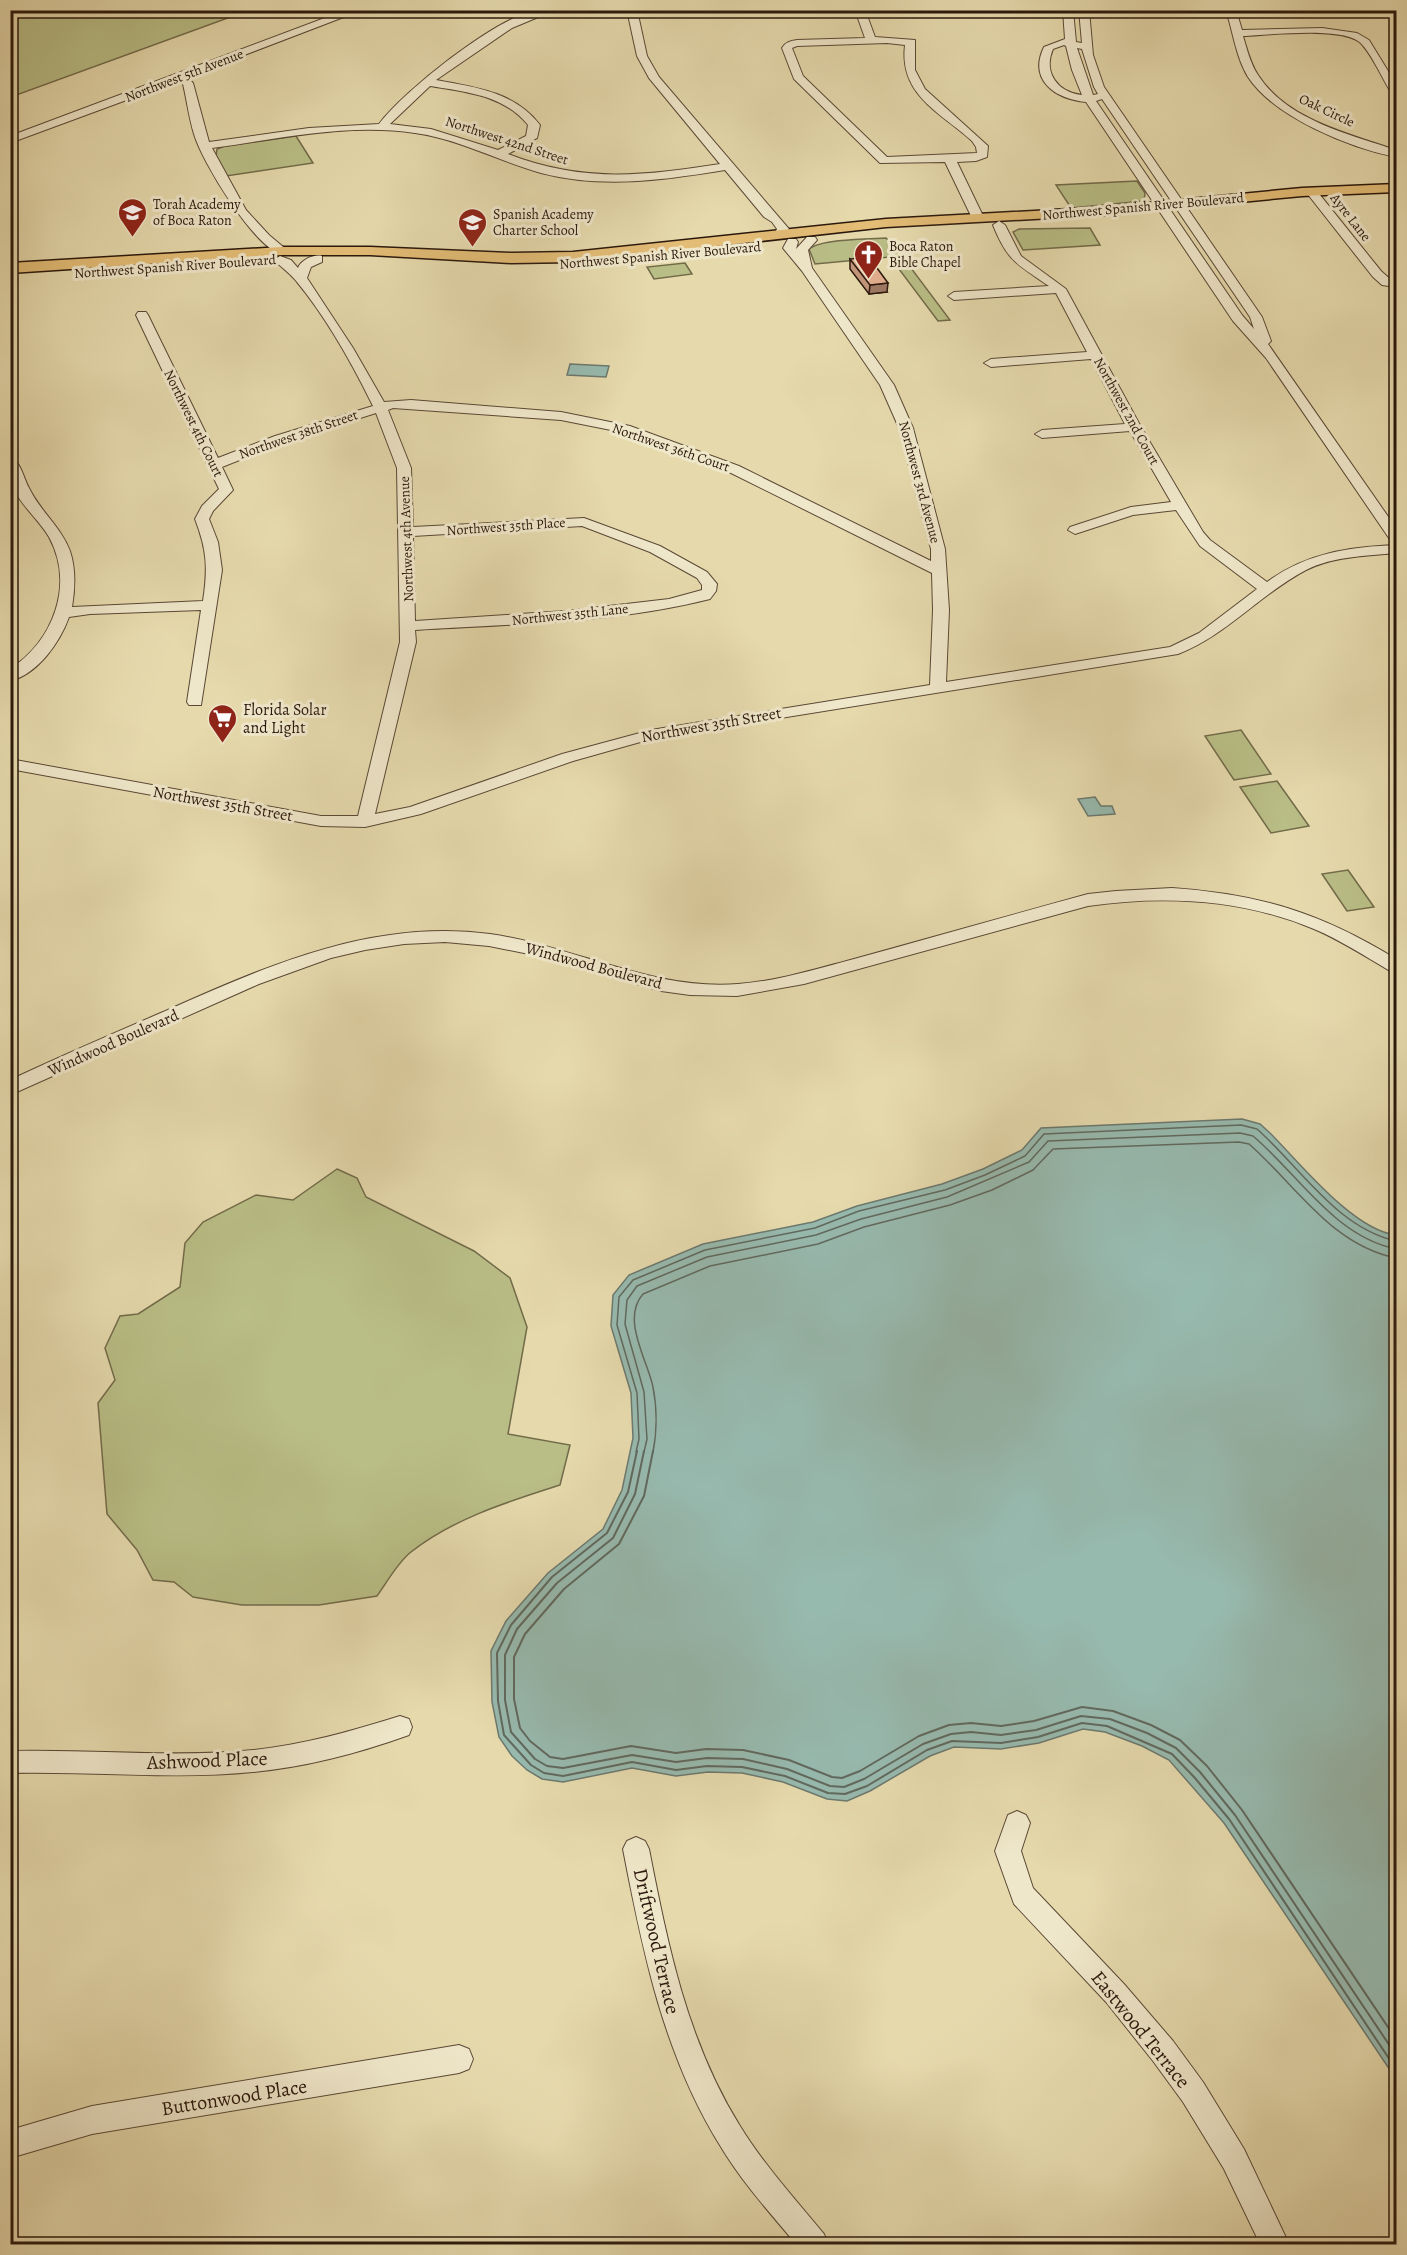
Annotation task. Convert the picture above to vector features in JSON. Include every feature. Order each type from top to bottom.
[{"type":"main road","name":"Northwest Spanish River Boulevard","points":[[10,268],[252,252],[318,259],[569,265],[681,255],[708,248],[781,237],[811,240],[1166,211],[1312,192],[1396,188]]},
{"type":"main road","name":"Northwest Spanish River Boulevard","points":[[10,277],[281,255],[540,258],[781,237],[890,223],[1166,211]]},
{"type":"main road","points":[[569,265],[663,247]]},
{"type":"street","name":"Northwest 5th Avenue","points":[[11,140],[357,10]]},
{"type":"street","points":[[383,126],[409,97],[428,82],[521,19],[550,10]]},
{"type":"street","name":"Northwest 3rd Avenue","points":[[632,10],[642,56],[648,68],[768,214],[772,227],[806,268],[887,384],[902,416],[937,545],[941,610],[938,689]]},
{"type":"street","points":[[860,10],[871,40]]},
{"type":"street","points":[[1068,10],[1070,43],[1076,71],[1090,100],[1237,318],[1271,355],[1396,538]]},
{"type":"street","points":[[1084,10],[1086,48],[1092,71],[1103,94],[1256,317],[1271,355]]},
{"type":"street","name":"Oak Circle","points":[[1231,10],[1252,75],[1276,100],[1313,123],[1396,154]]},
{"type":"street","points":[[1238,33],[1344,32],[1364,40],[1396,92]]},
{"type":"street","points":[[871,40],[910,41],[910,70],[915,81],[929,98],[976,139],[984,152],[981,157],[890,162],[879,158],[798,77],[788,48],[791,44],[871,40]]},
{"type":"street","points":[[1086,48],[1070,43],[1060,43],[1049,47],[1044,57],[1045,73],[1050,82],[1069,97],[1090,100],[1103,94]]},
{"type":"street","name":"Northwest 4th Avenue","points":[[179,77],[188,83],[200,136],[242,213],[301,278],[380,406],[398,447],[404,468],[408,626],[406,657],[365,822]]},
{"type":"street","points":[[428,82],[496,97],[512,105],[530,119],[534,125],[531,138],[500,154]]},
{"type":"street","name":"Northwest 42nd Street","points":[[206,146],[333,129],[383,126],[445,134],[544,170],[595,178],[638,178],[728,166]]},
{"type":"street","points":[[950,160],[978,218]]},
{"type":"street","name":"Ayre Lane","points":[[1312,192],[1377,274],[1386,282],[1395,283]]},
{"type":"street","name":"Northwest 2nd Court","points":[[999,225],[1009,249],[1017,260],[1050,280],[1060,290],[1134,427],[1197,534],[1205,543],[1267,589]]},
{"type":"street","points":[[252,252],[263,244],[265,238]]},
{"type":"street","points":[[806,268],[802,249],[811,240]]},
{"type":"street","points":[[301,278],[303,267],[318,259]]},
{"type":"street","points":[[954,296],[1060,290]]},
{"type":"street","name":"Northwest 4th Court","points":[[142,315],[216,464],[226,490],[207,509],[202,519],[211,542],[215,570],[195,702]]},
{"type":"street","points":[[991,363],[1097,356]]},
{"type":"street","name":"Northwest 36th Court","points":[[380,406],[411,404],[561,416],[625,429],[734,469],[940,571]]},
{"type":"street","name":"Northwest 38th Street","points":[[216,464],[280,439],[380,406]]},
{"type":"street","points":[[1042,434],[1134,427]]},
{"type":"street","points":[[10,461],[21,488],[63,550],[68,573],[62,613],[49,642],[28,664],[10,676]]},
{"type":"street","points":[[1075,530],[1131,511],[1181,505]]},
{"type":"street","name":"Northwest 35th Place","points":[[407,532],[584,522],[655,549],[702,575]]},
{"type":"street","name":"Northwest 35th Street","points":[[10,764],[321,821],[365,822],[405,814],[585,751],[672,729],[1173,651],[1212,634],[1291,572],[1327,558],[1353,552],[1396,549]]},
{"type":"street","name":"Northwest 35th Lane","points":[[408,626],[566,616],[694,600],[705,596],[709,591],[710,584],[702,575]]},
{"type":"street","points":[[62,613],[90,609],[209,605]]},
{"type":"street","name":"Windwood Boulevard","points":[[10,1088],[280,967],[340,948],[408,938],[455,937],[517,944],[652,983],[721,991],[772,984],[827,972],[1088,900],[1172,893],[1230,899],[1309,920],[1354,942],[1396,967]]},
{"type":"street","name":"Ashwood Place","points":[[10,1762],[40,1760],[205,1764],[254,1761],[304,1753],[400,1727]]},
{"type":"street","name":"Eastwood Terrace","points":[[1017,1823],[1008,1851],[1023,1895],[1115,1993],[1175,2067],[1234,2159],[1275,2244]]},
{"type":"street","name":"Driftwood Terrace","points":[[636,1849],[661,1976],[676,2025],[696,2074],[722,2123],[753,2170],[814,2244]]},
{"type":"street","name":"Buttonwood Place","points":[[10,2144],[92,2120],[459,2060]]},
{"type":"green space","points":[[11,10],[247,10],[247,11],[11,97]]},
{"type":"green space","points":[[296,136],[313,163],[226,176],[216,156],[217,149],[225,146]]},
{"type":"green space","points":[[1137,181],[1145,193],[1144,201],[1071,208],[1056,185]]},
{"type":"green space","points":[[1090,228],[1100,245],[1023,250],[1013,232],[1019,229]]},
{"type":"green space","points":[[886,238],[950,320],[938,321],[890,257],[815,264],[809,249],[834,241]]},
{"type":"green space","points":[[685,263],[692,274],[654,279],[647,267]]},
{"type":"green space","points":[[1241,730],[1271,774],[1234,780],[1205,736]]},
{"type":"green space","points":[[1277,781],[1309,826],[1271,833],[1240,787]]},
{"type":"green space","points":[[1348,870],[1374,907],[1347,911],[1322,874]]},
{"type":"green space","points":[[337,1169],[357,1178],[366,1197],[474,1251],[510,1278],[527,1327],[508,1434],[570,1445],[560,1485],[522,1497],[445,1529],[411,1552],[377,1596],[319,1605],[242,1605],[193,1597],[174,1582],[153,1580],[137,1550],[107,1514],[98,1403],[115,1380],[105,1348],[120,1316],[138,1314],[180,1287],[185,1243],[203,1222],[256,1195],[293,1200]]},
{"type":"water","points":[[570,364],[609,366],[606,377],[567,375]]},
{"type":"water","points":[[1095,797],[1101,806],[1112,806],[1115,814],[1088,816],[1078,799]]},
{"type":"water","points":[[1242,1119],[1260,1124],[1328,1193],[1362,1221],[1379,1230],[1396,1235],[1396,2079],[1224,1823],[1169,1760],[1142,1746],[1105,1732],[1083,1729],[1039,1743],[1001,1749],[954,1747],[930,1756],[870,1791],[847,1801],[827,1799],[783,1782],[742,1773],[708,1772],[676,1776],[632,1768],[563,1782],[542,1779],[527,1770],[512,1756],[499,1737],[492,1702],[491,1651],[506,1621],[548,1573],[603,1529],[622,1490],[633,1438],[631,1393],[611,1326],[613,1295],[629,1275],[703,1244],[813,1222],[857,1206],[942,1184],[983,1169],[1022,1150],[1041,1128]]},
{"type":"building","points":[[869,257],[888,283],[870,285],[850,259]]},
{"type":"place","name":"Torah Academy of Boca Raton","points":[[132,238]]},
{"type":"place","name":"Spanish Academy Charter School","points":[[472,248]]},
{"type":"place","name":"Boca Raton Bible Chapel","points":[[868,280]]},
{"type":"place","name":"Florida Solar and Light","points":[[222,744]]}]
